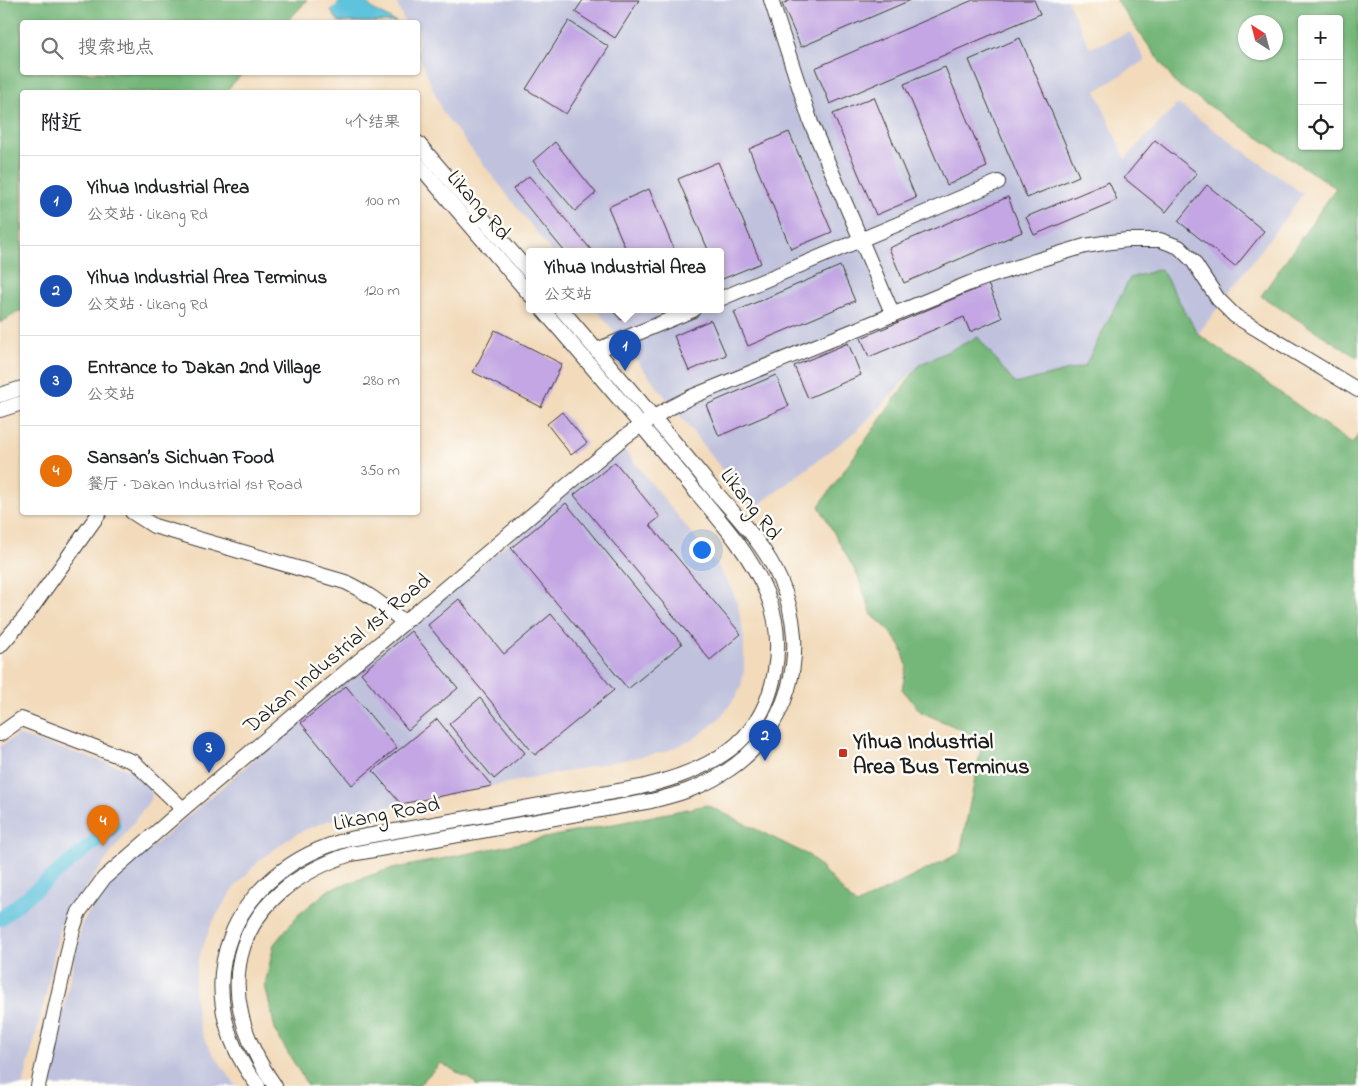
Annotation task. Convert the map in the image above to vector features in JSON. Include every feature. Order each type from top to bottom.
[{"type":"street","points":[[771,0],[812,123],[892,315]]},
{"type":"street","name":"Likang Rd","points":[[420,145],[526,268]]},
{"type":"street","name":"Likang Rd","points":[[420,166],[526,290]]},
{"type":"street","points":[[724,297],[998,182]]},
{"type":"street","name":"Dakan Industrial 1st Road","points":[[38,1086],[73,929],[79,912],[88,897],[104,878],[404,622],[653,416],[691,397],[970,283],[1085,246],[1127,240],[1160,240],[1186,253],[1200,270],[1218,300],[1235,316],[1358,390]]},
{"type":"street","name":"Likang Rd","points":[[258,1086],[235,1051],[227,1029],[222,997],[223,967],[230,937],[245,909],[261,888],[287,866],[314,851],[350,839],[642,787],[670,780],[706,764],[736,744],[747,733],[760,713],[770,690],[776,662],[776,628],[768,595],[752,564],[733,536],[641,424],[546,313]]},
{"type":"street","name":"Likang Rd","points":[[275,1086],[261,1065],[246,1035],[240,1010],[237,978],[242,948],[250,932],[267,905],[289,884],[317,866],[351,854],[651,801],[691,790],[740,762],[757,746],[776,719],[790,681],[794,650],[790,611],[781,581],[768,557],[750,533],[565,313]]},
{"type":"street","points":[[597,350],[686,313]]},
{"type":"street","points":[[0,395],[20,389]]},
{"type":"street","points":[[0,410],[20,404]]},
{"type":"street","points":[[0,646],[26,616],[98,515]]},
{"type":"street","points":[[137,515],[154,526],[345,582],[373,597],[404,622]]},
{"type":"street","points":[[0,734],[21,719],[134,762],[183,809]]},
{"type":"shaded area","points":[[395,0],[1067,0],[1090,48],[1130,32],[1145,60],[1096,91],[1125,159],[1178,104],[1303,194],[1198,334],[1161,269],[1130,278],[1085,366],[1015,384],[977,337],[919,365],[857,431],[753,509],[599,313],[724,313],[724,248],[549,248],[443,113],[420,58],[420,20],[404,20]]},
{"type":"shaded area","points":[[622,447],[718,566],[733,592],[738,606],[744,637],[744,670],[741,687],[721,717],[690,741],[664,752],[356,813],[338,817],[304,830],[288,839],[259,861],[233,889],[212,923],[198,960],[194,988],[197,1016],[201,1030],[206,1043],[236,1086],[47,1086],[82,923],[108,885],[413,623]]},
{"type":"shaded area","points":[[17,735],[130,770],[151,788],[152,797],[61,922],[23,1086],[0,1086],[0,747]]},
{"type":"green space","points":[[0,0],[307,0],[289,20],[20,20],[20,75],[241,75],[227,90],[20,90],[20,311],[0,323]]},
{"type":"green space","points":[[1116,0],[1358,0],[1358,358],[1261,296],[1336,188],[1176,84]]},
{"type":"green space","points":[[1161,269],[1198,334],[1352,444],[1358,435],[1358,1086],[476,1086],[476,1083],[441,1063],[418,1086],[308,1086],[276,1033],[265,985],[274,944],[298,915],[330,889],[387,870],[707,805],[810,856],[856,905],[960,853],[983,739],[921,712],[902,689],[907,666],[901,647],[889,630],[872,615],[858,576],[819,506],[919,365],[978,337],[1015,384],[1085,366],[1130,278]]},
{"type":"water","points":[[342,0],[364,0],[374,10],[392,20],[338,20],[331,11]]},
{"type":"building","points":[[583,0],[639,0],[615,38],[575,12]]},
{"type":"building","points":[[791,0],[911,0],[801,47],[782,4]]},
{"type":"building","points":[[973,0],[1034,0],[1040,14],[830,104],[815,68]]},
{"type":"building","points":[[569,21],[609,47],[566,114],[526,89]]},
{"type":"building","points":[[1020,38],[1079,176],[1027,198],[969,60]]},
{"type":"building","points":[[945,67],[987,167],[947,185],[904,84]]},
{"type":"building","points":[[874,97],[916,198],[876,215],[833,114]]},
{"type":"building","points":[[789,132],[832,232],[791,249],[749,149]]},
{"type":"building","points":[[1155,140],[1197,173],[1166,212],[1124,178]]},
{"type":"building","points":[[555,142],[596,193],[575,211],[533,161]]},
{"type":"building","points":[[718,162],[761,263],[724,278],[724,248],[707,248],[678,179]]},
{"type":"building","points":[[529,176],[590,248],[562,248],[513,189]]},
{"type":"building","points":[[1109,182],[1117,200],[1034,235],[1026,217]]},
{"type":"building","points":[[1207,185],[1264,231],[1235,267],[1178,221]]},
{"type":"building","points":[[649,189],[673,248],[625,248],[608,207]]},
{"type":"building","points":[[1008,197],[1022,232],[904,283],[889,248]]},
{"type":"building","points":[[840,266],[855,301],[748,346],[734,312]]},
{"type":"building","points":[[988,284],[1002,318],[970,332],[964,317],[869,357],[861,338]]},
{"type":"building","points":[[615,313],[630,313],[631,315],[621,320]]},
{"type":"building","points":[[711,320],[726,355],[689,371],[674,336]]},
{"type":"building","points":[[495,330],[562,364],[541,407],[473,372]]},
{"type":"building","points":[[848,343],[861,375],[808,398],[794,366]]},
{"type":"building","points":[[776,375],[789,406],[719,436],[706,405]]},
{"type":"building","points":[[562,412],[587,443],[571,455],[547,424]]},
{"type":"building","points":[[615,462],[660,517],[650,525],[741,634],[710,660],[574,495]]},
{"type":"building","points":[[566,503],[682,644],[628,689],[511,548]]},
{"type":"building","points":[[459,599],[504,654],[551,614],[614,690],[535,755],[428,625]]},
{"type":"building","points":[[411,631],[458,688],[408,730],[361,673]]},
{"type":"building","points":[[346,686],[397,748],[352,785],[301,723]]},
{"type":"building","points":[[480,698],[525,753],[494,779],[449,724]]},
{"type":"building","points":[[437,719],[492,786],[401,804],[373,771]]},
{"type":"waterway","points":[[0,919],[114,826]]},
{"type":"place","name":"Yihua Industrial Area","points":[[625,371]]},
{"type":"place","name":"Yihua Industrial Area Bus Terminus","points":[[843,753]]},
{"type":"place","name":"Yihua Industrial Area Terminus","points":[[765,761]]},
{"type":"place","name":"Entrance to Dakan 2nd Village","points":[[209,773]]},
{"type":"place","name":"Sansan’s Sichuan Food","points":[[103,846]]}]
